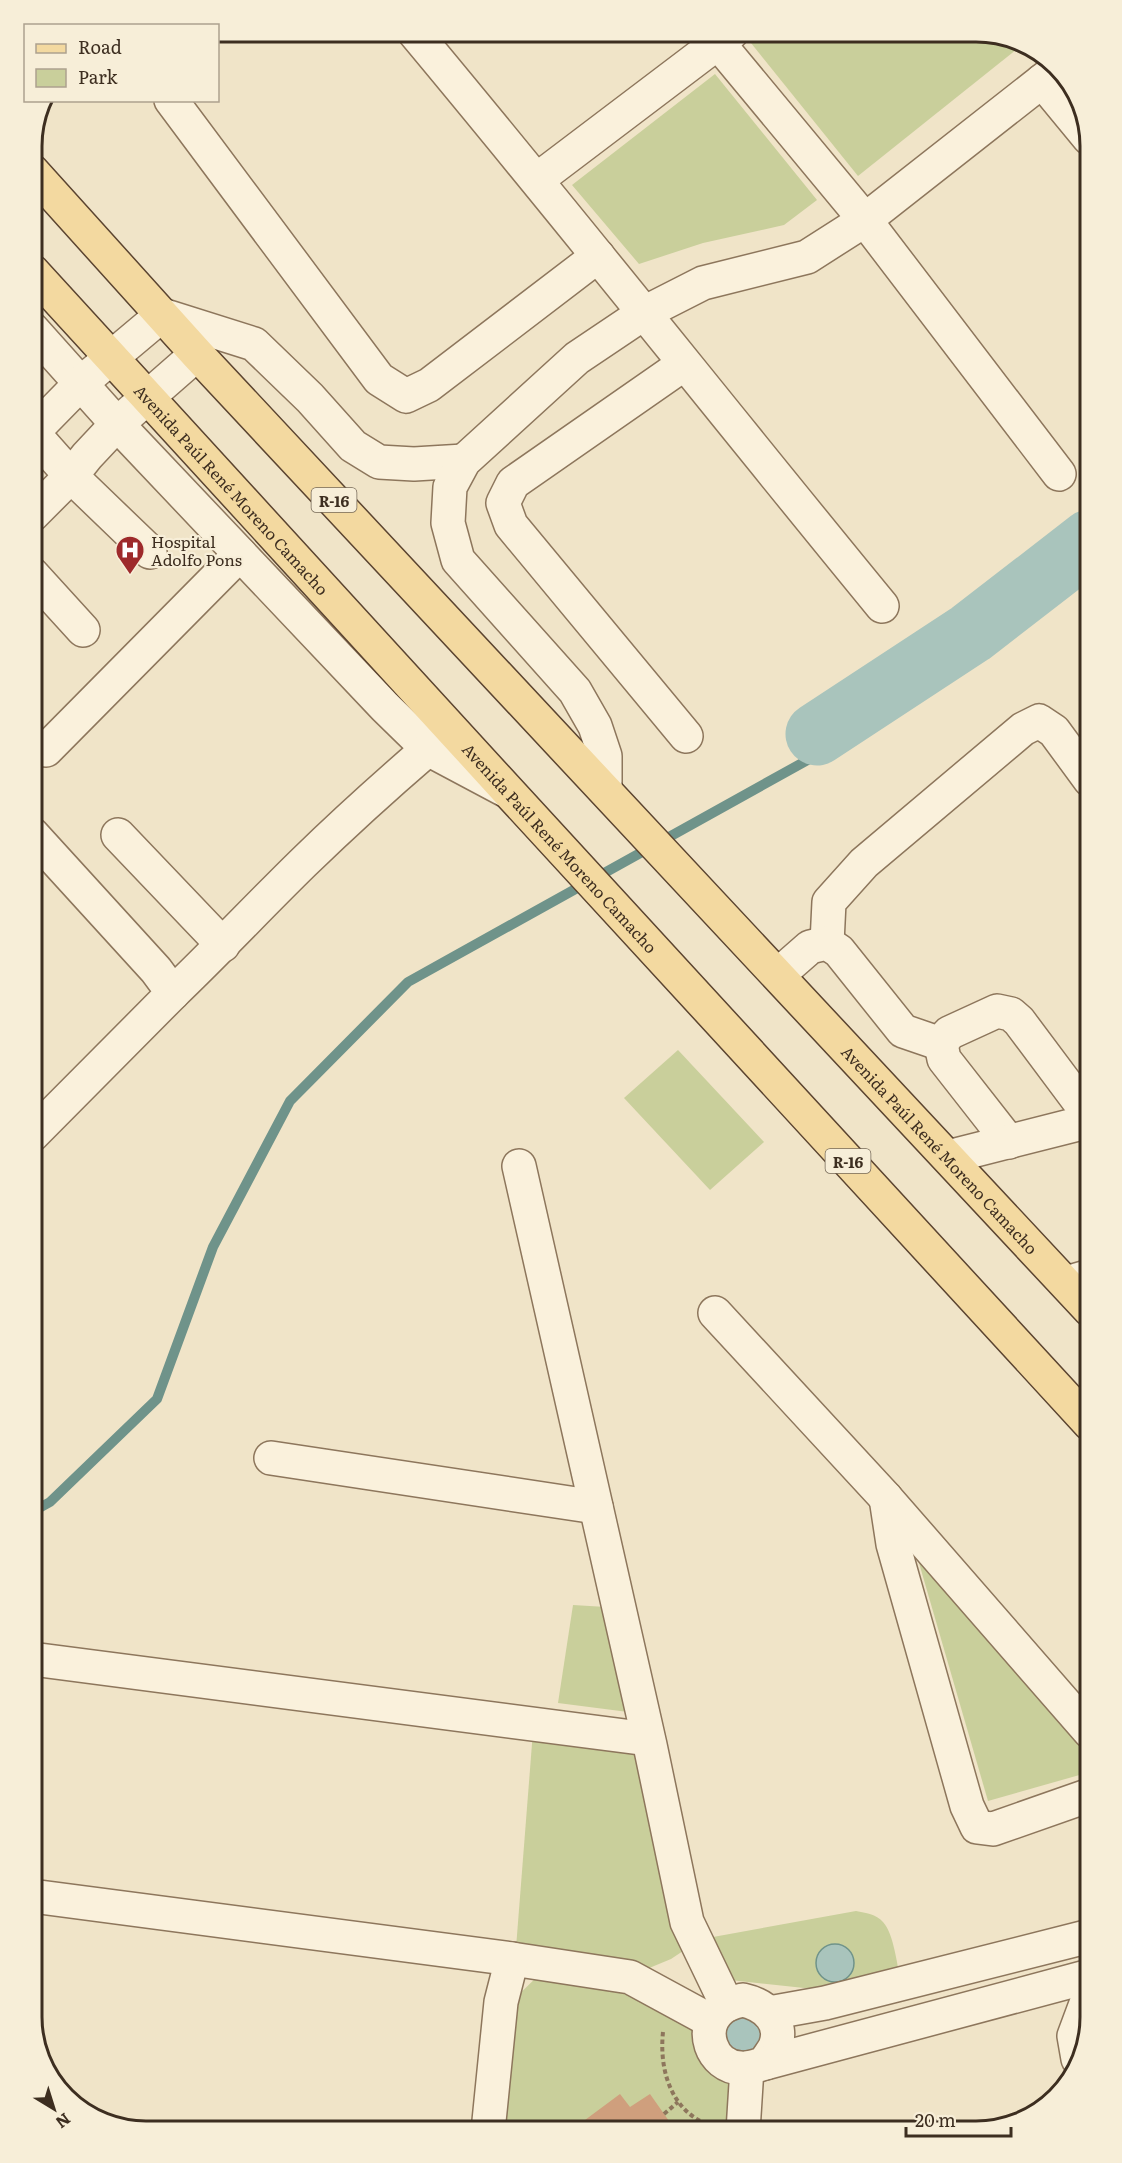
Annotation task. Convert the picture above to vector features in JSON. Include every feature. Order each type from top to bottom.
[{"type":"main road","name":"Avenida Paúl René Moreno Camacho","points":[[42,182],[197,354],[948,1157],[1078,1280]]},
{"type":"main road","name":"Avenida Paúl René Moreno Camacho","points":[[42,281],[1080,1413]]},
{"type":"street","points":[[422,42],[538,179],[684,364],[882,606]]},
{"type":"street","points":[[538,179],[711,42]]},
{"type":"street","points":[[725,42],[1059,474]]},
{"type":"street","points":[[605,790],[602,746],[595,726],[575,691],[458,560],[448,523],[450,488],[464,461],[577,358],[644,313],[704,283],[807,257],[864,220],[1049,75],[1075,116]]},
{"type":"street","points":[[172,102],[379,380],[406,396],[429,385],[597,256]]},
{"type":"street","points":[[42,423],[81,383],[162,315],[254,344],[310,398],[353,446],[379,462],[414,464],[464,461]]},
{"type":"street","points":[[42,340],[117,424],[385,707],[428,749],[508,791]]},
{"type":"street","points":[[42,505],[117,424],[197,354]]},
{"type":"street","points":[[684,364],[513,483],[503,503],[511,525],[686,736]]},
{"type":"street","points":[[42,444],[71,476],[150,552]]},
{"type":"street","points":[[46,750],[240,554]]},
{"type":"street","points":[[42,585],[83,630]]},
{"type":"street","points":[[827,943],[829,902],[864,862],[1023,729],[1040,721],[1054,731],[1080,766]]},
{"type":"street","points":[[42,1125],[302,864],[428,749]]},
{"type":"street","points":[[118,835],[223,945]]},
{"type":"street","points":[[42,845],[156,970],[173,993]]},
{"type":"street","points":[[778,975],[810,947],[827,943],[839,951],[903,1030],[941,1044]]},
{"type":"street","points":[[1009,1142],[944,1059],[941,1044],[949,1033],[997,1011],[1011,1014],[1019,1021],[1080,1103]]},
{"type":"street","points":[[948,1157],[1080,1124]]},
{"type":"street","points":[[519,1166],[687,1922],[719,2013]]},
{"type":"street","points":[[715,1313],[886,1498],[1080,1721]]},
{"type":"street","points":[[271,1458],[596,1507]]},
{"type":"street","points":[[886,1498],[893,1544],[967,1806],[977,1827],[993,1829],[1080,1799]]},
{"type":"street","points":[[42,1660],[648,1739]]},
{"type":"street","points":[[42,1897],[512,1959],[630,1977],[671,2000],[719,2013]]},
{"type":"street","points":[[769,2013],[825,2003],[1080,1939]]},
{"type":"street","points":[[489,2121],[501,2002],[512,1959]]},
{"type":"street","points":[[745,2121],[756,2065],[775,2047],[777,2034],[774,2021],[769,2013],[756,2003],[743,2000],[719,2013],[709,2034],[711,2048],[719,2059],[729,2066],[756,2065],[1080,1979]]},
{"type":"street","points":[[1076,2046],[1074,2037],[1080,2022]]},
{"type":"path","points":[[671,2000],[663,2031],[662,2058],[665,2074],[678,2102],[704,2121]]},
{"type":"path","points":[[664,2114],[678,2102]]},
{"type":"green space","points":[[983,42],[1015,50],[858,176],[751,43]]},
{"type":"green space","points":[[715,74],[817,200],[784,225],[703,243],[639,264],[572,185]]},
{"type":"green space","points":[[678,1050],[764,1142],[710,1190],[624,1098]]},
{"type":"green space","points":[[917,1556],[1080,1743],[1080,1775],[988,1801]]},
{"type":"green space","points":[[573,1605],[606,1607],[628,1712],[558,1703]]},
{"type":"green space","points":[[533,1731],[649,1746],[686,1949],[671,1959],[642,1971],[516,1948]]},
{"type":"green space","points":[[856,1911],[877,1917],[887,1927],[901,1982],[851,1993],[721,1979],[702,1939]]},
{"type":"green space","points":[[543,1971],[626,1985],[703,2024],[741,2074],[739,2121],[498,2121],[509,2004]]},
{"type":"water","points":[[835,1944],[849,1949],[854,1963],[849,1977],[835,1982],[821,1977],[816,1963],[821,1949]]},
{"type":"water","points":[[742,2015],[762,2027],[762,2039],[754,2050],[742,2053],[730,2048],[724,2036],[727,2024]]},
{"type":"building","points":[[620,2094],[630,2107],[650,2094],[669,2121],[586,2121]]},
{"type":"waterway","points":[[817,734],[971,633],[1080,549]]},
{"type":"waterway","points":[[42,1506],[50,1502],[157,1399],[213,1247],[290,1101],[408,982],[903,707],[1080,574]]},
{"type":"place","name":"Hospital Adolfo Pons","points":[[130,576]]}]
